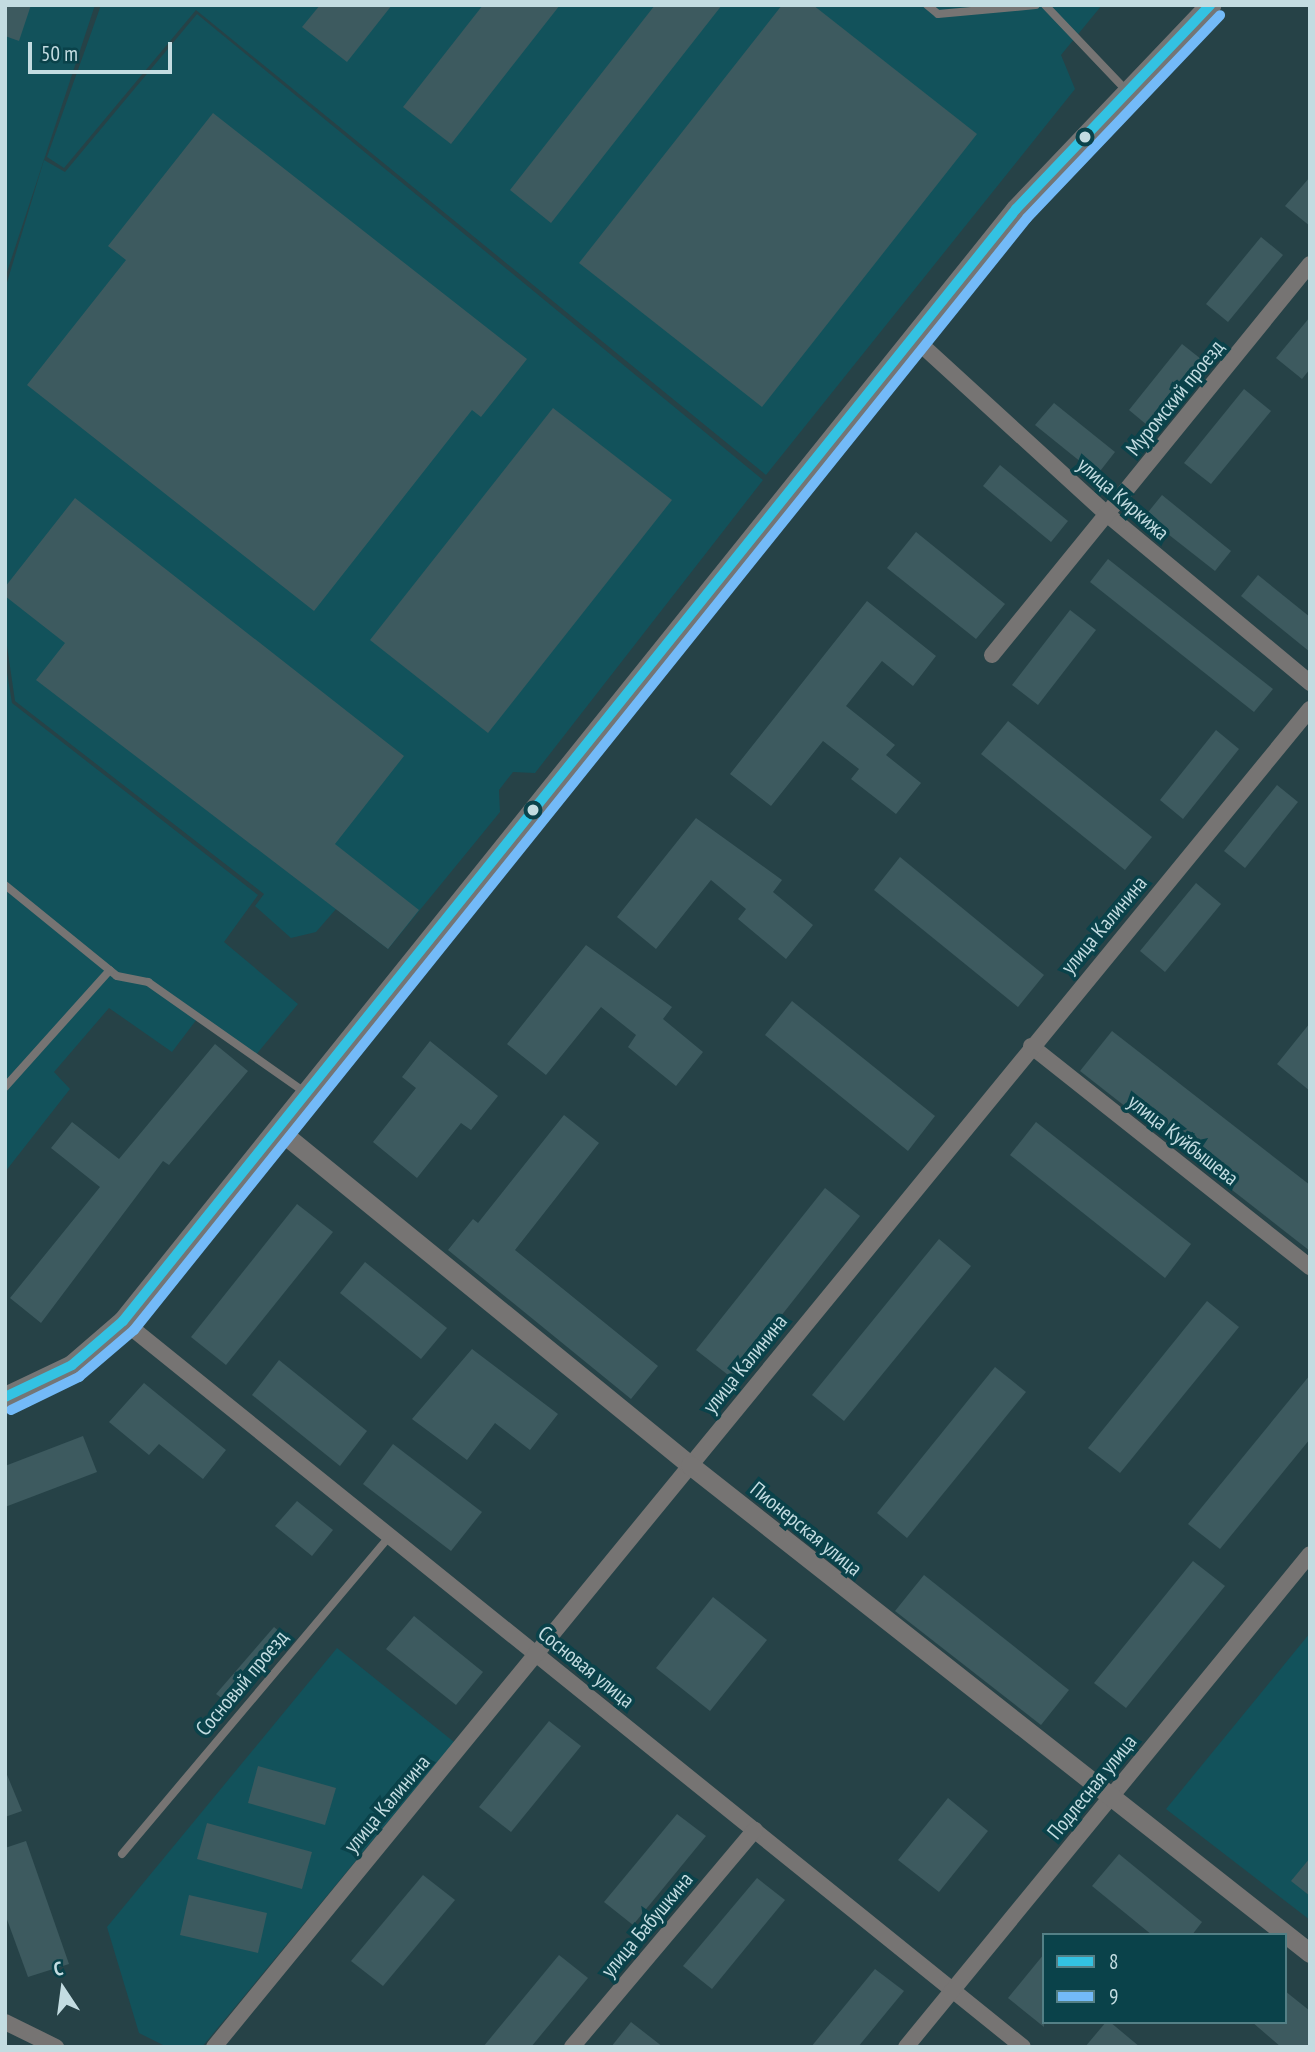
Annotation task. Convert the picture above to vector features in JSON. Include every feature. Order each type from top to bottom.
[{"type":"main road","points":[[5,1397],[72,1365],[123,1321],[309,1095],[611,707],[915,339],[1016,209],[1210,5]]},
{"type":"street","name":"Муромский проезд","points":[[992,655],[1108,516],[1310,264]]},
{"type":"street","name":"улица Киркижа","points":[[915,339],[1108,516],[1310,683]]},
{"type":"street","name":"улица Калинина","points":[[214,2047],[538,1655],[1031,1046],[1310,709]]},
{"type":"street","name":"улица Куйбышева","points":[[1031,1046],[1310,1267]]},
{"type":"street","name":"Пионерская улица","points":[[280,1131],[690,1465],[1109,1800],[1284,1933]]},
{"type":"street","name":"Сосновая улица","points":[[123,1321],[1023,2047]]},
{"type":"street","name":"Подлесная улица","points":[[906,2047],[1310,1555]]},
{"type":"street","name":"улица Бабушкина","points":[[572,2047],[755,1830]]},
{"type":"street","name":"Пионерская улица","points":[[1287,1935],[1310,1953]]},
{"type":"street","points":[[5,2022],[56,2047]]},
{"type":"lane","points":[[927,5],[938,14],[1036,5]]},
{"type":"lane","points":[[1045,5],[1128,92]]},
{"type":"lane","points":[[5,885],[110,970],[148,982],[309,1095]]},
{"type":"lane","points":[[5,1087],[110,970]]},
{"type":"lane","name":"Сосновый проезд","points":[[122,1854],[390,1536]]},
{"type":"shaded area","points":[[5,5],[95,5],[5,278]]},
{"type":"shaded area","points":[[101,5],[1102,5],[1061,55],[1075,89],[766,475],[196,10],[64,168],[47,157]]},
{"type":"shaded area","points":[[197,14],[763,480],[535,773],[513,772],[499,790],[500,812],[388,949],[336,909],[316,932],[291,938],[255,906],[264,894],[15,701],[5,632],[5,289],[44,160],[65,172]]},
{"type":"shaded area","points":[[5,660],[12,703],[258,895],[224,942],[298,1004],[255,1056],[200,1015],[172,1052],[109,1008],[54,1072],[70,1089],[5,1172]]},
{"type":"shaded area","points":[[1310,1633],[1310,1920],[1166,1809]]},
{"type":"shaded area","points":[[337,1648],[454,1742],[202,2047],[167,2047],[139,2033],[107,1927]]},
{"type":"building","points":[[5,5],[31,5],[19,41],[5,36]]},
{"type":"building","points":[[320,5],[392,5],[347,62],[302,27]]},
{"type":"building","points":[[483,5],[560,5],[451,144],[403,107]]},
{"type":"building","points":[[655,5],[722,5],[551,223],[510,190]]},
{"type":"building","points":[[782,5],[813,5],[977,134],[762,407],[579,263]]},
{"type":"building","points":[[213,113],[527,359],[481,417],[472,410],[314,611],[27,385],[126,260],[108,246]]},
{"type":"building","points":[[1310,177],[1310,226],[1285,206]]},
{"type":"building","points":[[1261,237],[1283,255],[1228,322],[1206,304]]},
{"type":"building","points":[[1310,317],[1310,369],[1302,379],[1276,358]]},
{"type":"building","points":[[1182,344],[1201,359],[1147,425],[1129,410]]},
{"type":"building","points":[[1244,389],[1271,411],[1211,484],[1184,463]]},
{"type":"building","points":[[1054,403],[1115,452],[1097,475],[1035,425]]},
{"type":"building","points":[[553,408],[672,500],[488,733],[370,640]]},
{"type":"building","points":[[1000,465],[1068,521],[1051,542],[983,486]]},
{"type":"building","points":[[1162,495],[1231,551],[1215,571],[1145,516]]},
{"type":"building","points":[[75,498],[404,756],[335,844],[419,910],[388,949],[36,680],[65,643],[5,596],[5,587]]},
{"type":"building","points":[[916,532],[1005,604],[976,639],[887,568]]},
{"type":"building","points":[[1108,559],[1273,689],[1254,712],[1090,582]]},
{"type":"building","points":[[1258,575],[1310,617],[1310,652],[1241,596]]},
{"type":"building","points":[[867,601],[936,656],[913,686],[882,661],[846,706],[895,745],[886,755],[921,783],[896,814],[851,779],[859,769],[823,741],[771,806],[730,774]]},
{"type":"building","points":[[1070,610],[1096,630],[1038,705],[1012,685]]},
{"type":"building","points":[[1008,721],[1152,837],[1125,870],[981,754]]},
{"type":"building","points":[[1216,730],[1239,749],[1183,819],[1160,800]]},
{"type":"building","points":[[1277,785],[1298,802],[1245,868],[1224,851]]},
{"type":"building","points":[[696,818],[782,880],[773,892],[813,925],[786,959],[738,919],[746,909],[711,880],[656,949],[617,917]]},
{"type":"building","points":[[900,857],[1044,975],[1018,1007],[874,890]]},
{"type":"building","points":[[1196,883],[1221,904],[1165,972],[1140,951]]},
{"type":"building","points":[[586,945],[672,1007],[663,1019],[703,1052],[676,1086],[628,1047],[636,1035],[601,1007],[546,1075],[507,1044]]},
{"type":"building","points":[[792,1001],[935,1116],[908,1151],[765,1035]]},
{"type":"building","points":[[1310,1023],[1310,1091],[1277,1064]]},
{"type":"building","points":[[1112,1031],[1310,1185],[1310,1251],[1080,1071]]},
{"type":"building","points":[[430,1041],[498,1096],[471,1130],[461,1123],[417,1178],[373,1142],[416,1088],[402,1077]]},
{"type":"building","points":[[215,1044],[248,1071],[169,1165],[163,1161],[41,1323],[10,1298],[100,1187],[51,1148],[72,1122],[119,1159]]},
{"type":"building","points":[[564,1115],[599,1143],[515,1250],[658,1366],[631,1399],[448,1250],[473,1219],[478,1223]]},
{"type":"building","points":[[1036,1122],[1191,1244],[1165,1278],[1010,1155]]},
{"type":"building","points":[[825,1188],[860,1216],[732,1378],[696,1350]]},
{"type":"building","points":[[297,1204],[333,1232],[226,1365],[191,1337]]},
{"type":"building","points":[[939,1239],[971,1266],[844,1421],[812,1395]]},
{"type":"building","points":[[365,1262],[447,1328],[421,1359],[340,1293]]},
{"type":"building","points":[[1207,1301],[1239,1327],[1120,1473],[1088,1448]]},
{"type":"building","points":[[472,1349],[558,1414],[530,1450],[495,1423],[467,1460],[412,1419]]},
{"type":"building","points":[[279,1360],[367,1431],[340,1466],[252,1395]]},
{"type":"building","points":[[995,1367],[1026,1392],[907,1538],[877,1513]]},
{"type":"building","points":[[1310,1375],[1310,1439],[1220,1549],[1188,1524]]},
{"type":"building","points":[[144,1383],[226,1450],[203,1479],[159,1444],[149,1455],[109,1422]]},
{"type":"building","points":[[83,1436],[97,1472],[5,1507],[5,1466]]},
{"type":"building","points":[[393,1444],[482,1512],[451,1551],[363,1484]]},
{"type":"building","points":[[297,1501],[333,1530],[312,1556],[275,1526]]},
{"type":"building","points":[[1193,1561],[1225,1586],[1126,1708],[1094,1683]]},
{"type":"building","points":[[924,1575],[1069,1690],[1041,1725],[895,1611]]},
{"type":"building","points":[[713,1597],[767,1640],[710,1711],[656,1668]]},
{"type":"building","points":[[414,1616],[483,1672],[456,1705],[386,1649]]},
{"type":"building","points":[[274,1627],[289,1639],[232,1706],[216,1694]]},
{"type":"building","points":[[549,1721],[581,1746],[511,1832],[479,1807]]},
{"type":"building","points":[[258,1766],[336,1788],[325,1825],[248,1803]]},
{"type":"building","points":[[5,1770],[22,1811],[5,1817]]},
{"type":"building","points":[[948,1798],[988,1831],[939,1892],[898,1860]]},
{"type":"building","points":[[677,1814],[706,1836],[633,1925],[604,1902]]},
{"type":"building","points":[[207,1823],[312,1852],[302,1889],[197,1859]]},
{"type":"building","points":[[26,1841],[69,1964],[28,1977],[5,1914],[5,1848]]},
{"type":"building","points":[[1119,1854],[1202,1922],[1194,1933],[1150,1933],[1092,1886]]},
{"type":"building","points":[[1310,1858],[1310,1896],[1291,1881]]},
{"type":"building","points":[[423,1875],[455,1900],[383,1986],[351,1961]]},
{"type":"building","points":[[757,1878],[785,1900],[712,1989],[683,1966]]},
{"type":"building","points":[[189,1895],[267,1913],[258,1953],[180,1935]]},
{"type":"building","points":[[559,1955],[588,1978],[531,2047],[483,2047]]},
{"type":"building","points":[[1042,1956],[1044,2027],[1008,1998]]},
{"type":"building","points":[[875,1969],[904,1991],[858,2047],[811,2047]]},
{"type":"building","points":[[1287,1993],[1310,2011],[1310,2047],[1281,2047],[1254,2024],[1287,2024]]},
{"type":"building","points":[[631,2022],[663,2047],[611,2047]]},
{"type":"building","points":[[1104,2024],[1112,2024],[1140,2047],[1085,2047]]},
{"type":"transit line","name":"8","points":[[5,1397],[72,1365],[123,1321],[1016,209],[1210,5]]},
{"type":"transit line","name":"9","points":[[11,1410],[79,1377],[134,1330],[1027,218],[1220,15]]}]
